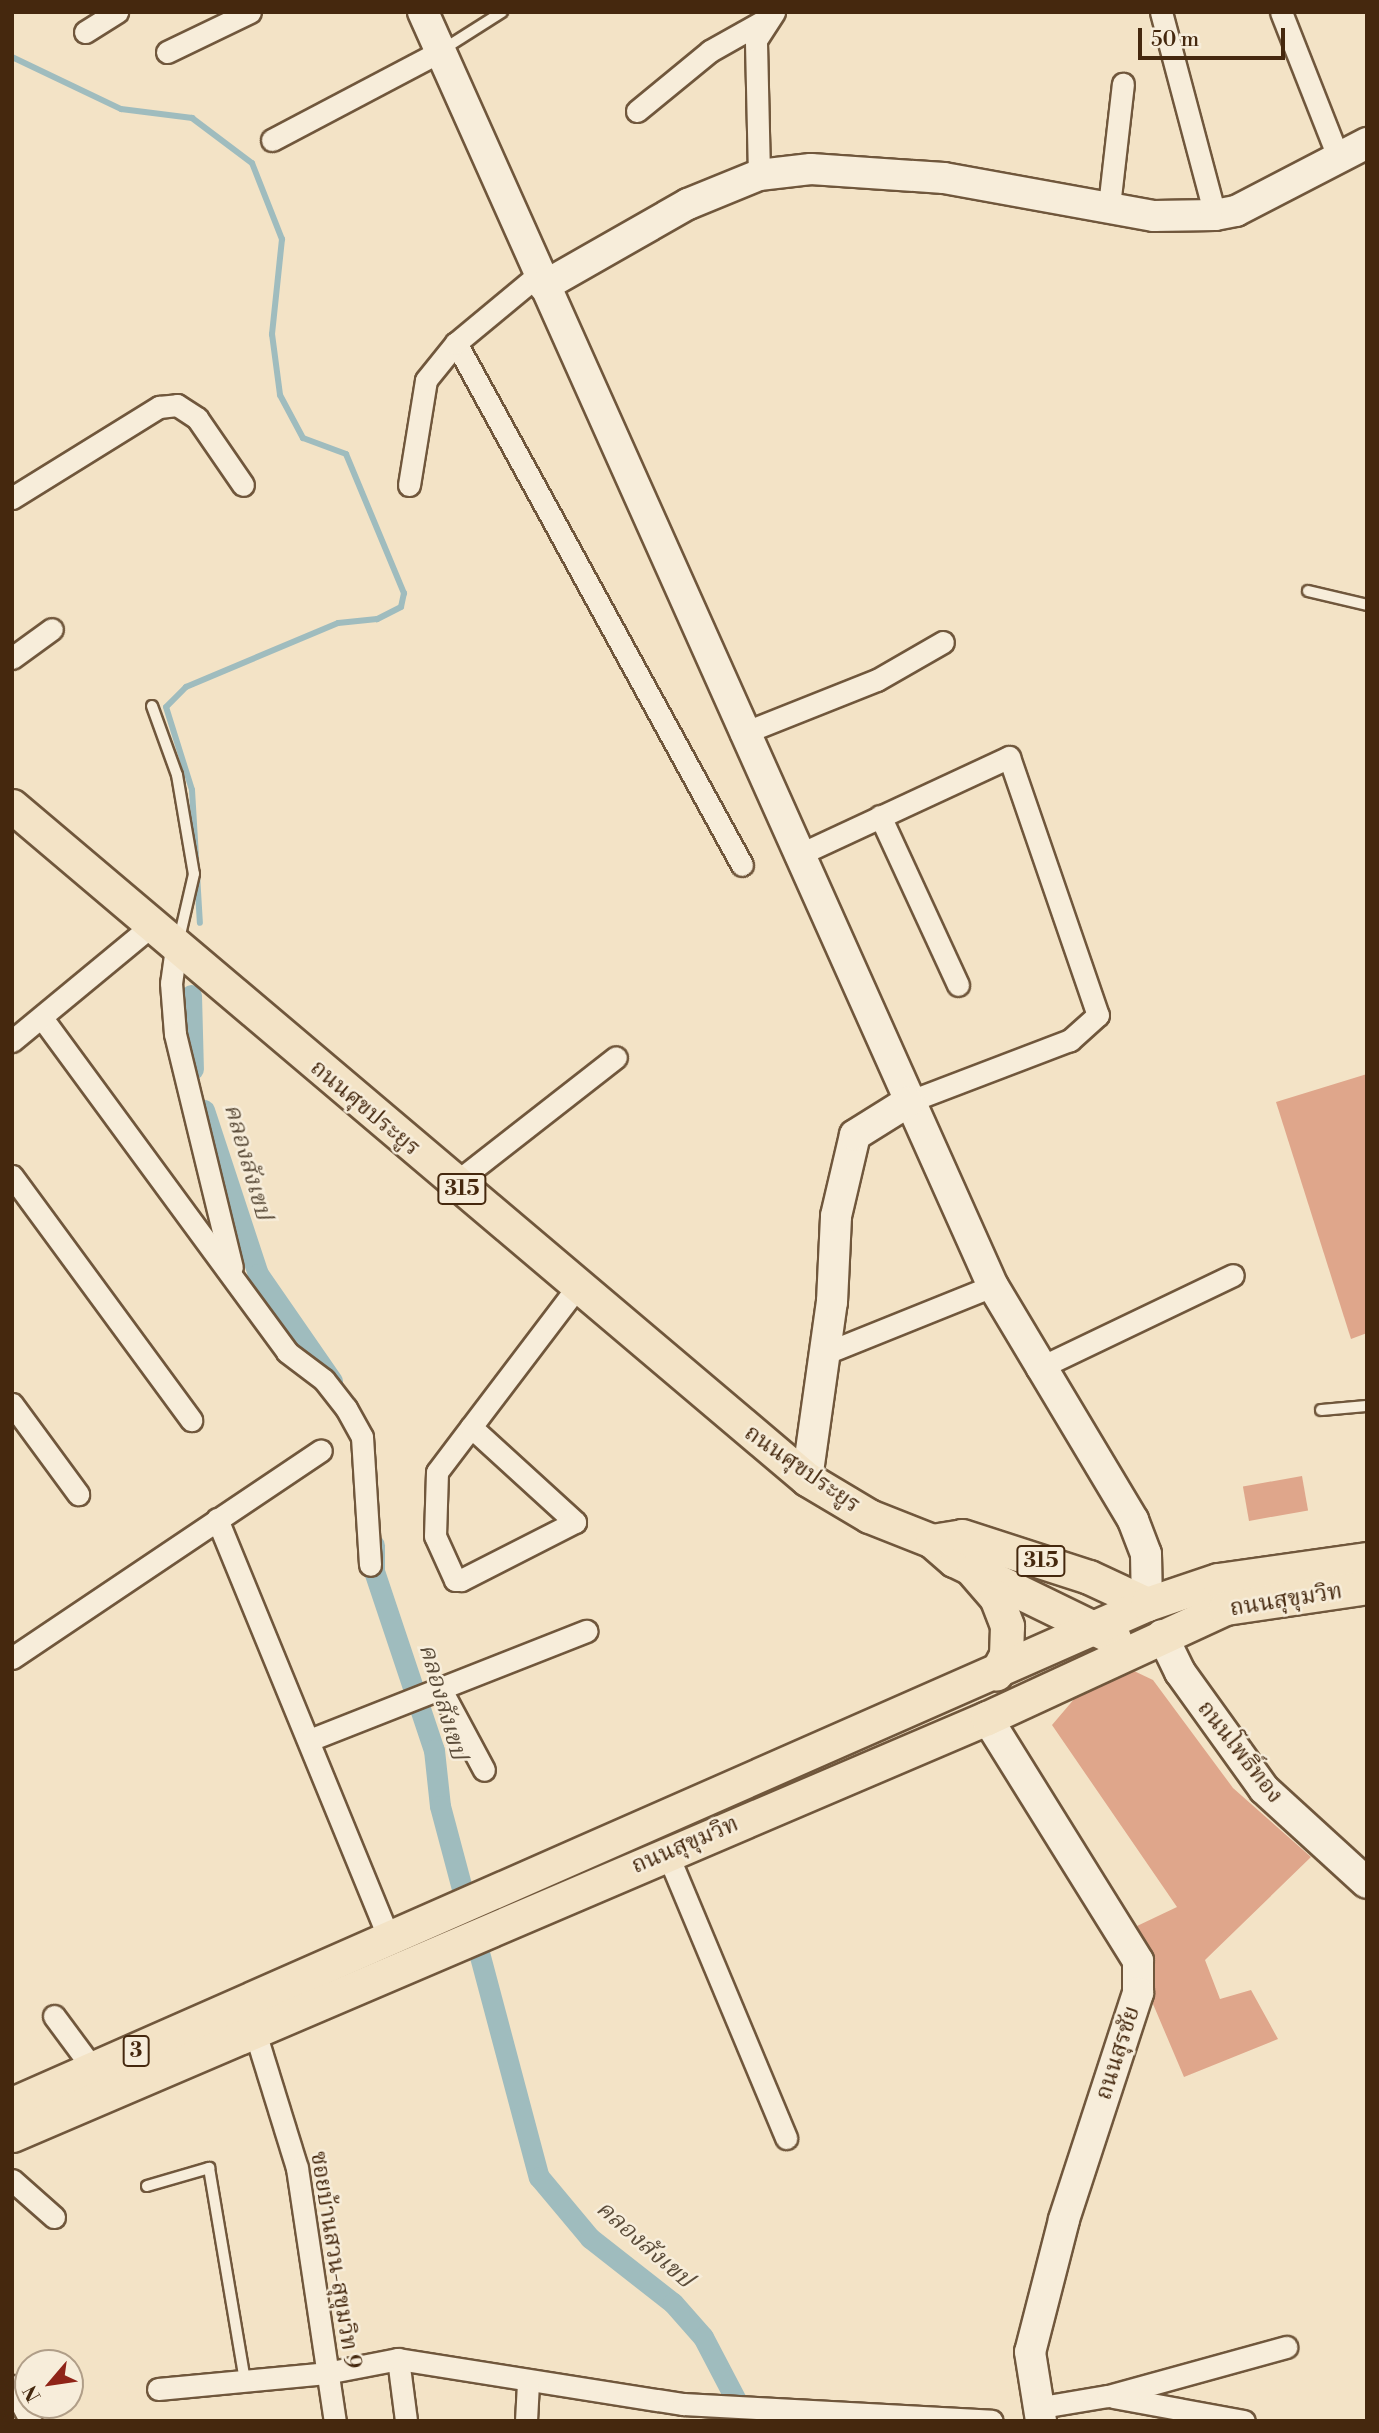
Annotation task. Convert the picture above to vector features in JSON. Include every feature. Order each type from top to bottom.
[{"type":"main road","name":"ถนนศุขประยูร","points":[[12,806],[150,926],[807,1479],[869,1516],[932,1541],[970,1568],[1099,1630],[1149,1642]]},
{"type":"main road","name":"ถนนศุขประยูร","points":[[932,1541],[961,1536],[1089,1577],[1147,1604]]},
{"type":"main road","name":"ถนนสุขุมวิท","points":[[482,1917],[996,1674],[1099,1630],[1147,1604],[1219,1580],[1367,1559]]},
{"type":"main road","points":[[970,1568],[996,1597],[1007,1626],[1009,1641],[996,1674]]},
{"type":"main road","name":"ถนนสุขุมวิท","points":[[12,2104],[94,2070],[256,2013],[482,1917],[667,1853],[987,1718],[1225,1608],[1367,1587]]},
{"type":"main road","points":[[1147,1604],[1149,1642]]},
{"type":"main road","name":"ถนนสุขุมวิท","points":[[12,2135],[256,2013],[390,1940],[445,1932]]},
{"type":"street","points":[[85,32],[117,12]]},
{"type":"street","points":[[167,52],[250,12]]},
{"type":"street","points":[[423,12],[741,734],[993,1286],[1037,1369],[1133,1520],[1146,1554],[1147,1604]]},
{"type":"street","points":[[1161,12],[1215,215]]},
{"type":"street","points":[[1281,12],[1339,159]]},
{"type":"street","points":[[637,111],[710,51],[769,16]]},
{"type":"street","points":[[759,175],[754,67],[769,16]]},
{"type":"street","points":[[272,140],[439,52]]},
{"type":"street","points":[[1109,206],[1123,84]]},
{"type":"street","points":[[409,485],[418,405],[426,380],[456,343],[542,280],[688,204],[759,175],[811,169],[944,178],[1154,216],[1215,215],[1236,211],[1367,143]]},
{"type":"street","points":[[456,343],[742,865]]},
{"type":"street","points":[[12,498],[159,407],[177,405],[197,418],[243,485]]},
{"type":"street","points":[[12,658],[52,629]]},
{"type":"street","points":[[741,734],[877,680],[943,642]]},
{"type":"street","points":[[796,856],[1009,757],[1098,1015],[1070,1040],[908,1102],[855,1135],[836,1216],[826,1353],[807,1479]]},
{"type":"street","points":[[880,816],[958,985]]},
{"type":"street","points":[[12,1041],[150,926]]},
{"type":"street","points":[[176,948],[171,983],[175,1034],[233,1272]]},
{"type":"street","points":[[42,1018],[233,1272],[287,1352],[324,1380],[362,1437],[370,1564]]},
{"type":"street","points":[[455,1183],[616,1057]]},
{"type":"street","points":[[12,1177],[191,1420]]},
{"type":"street","points":[[1037,1369],[1233,1275]]},
{"type":"street","points":[[471,1427],[575,1522],[461,1580],[455,1580],[435,1536],[437,1472],[471,1427],[578,1286]]},
{"type":"street","points":[[826,1353],[993,1286]]},
{"type":"street","points":[[12,1404],[78,1494]]},
{"type":"street","points":[[12,1658],[321,1450]]},
{"type":"street","points":[[217,1519],[312,1739],[390,1940]]},
{"type":"street","points":[[312,1739],[437,1687],[505,1667],[586,1631]]},
{"type":"street","name":"ถนนโพธิ์ทอง","points":[[1149,1642],[1180,1672],[1264,1789],[1367,1883]]},
{"type":"street","points":[[437,1687],[484,1770]]},
{"type":"street","name":"ถนนสุรชัย","points":[[987,1718],[1138,1961],[1138,1993],[1064,2220],[1030,2352],[1038,2414]]},
{"type":"street","points":[[667,1853],[786,2138]]},
{"type":"street","name":"ซอยบ้านสวน-สุขุมวิท 9","points":[[256,2013],[297,2168],[335,2421]]},
{"type":"street","points":[[54,2016],[94,2070]]},
{"type":"street","points":[[12,2180],[54,2217]]},
{"type":"street","points":[[1038,2414],[1286,2347]]},
{"type":"street","points":[[398,2359],[407,2421]]},
{"type":"street","points":[[158,2389],[326,2373],[398,2359],[528,2383],[723,2412],[791,2407],[992,2421]]},
{"type":"street","points":[[526,2421],[528,2383]]},
{"type":"street","points":[[12,2386],[31,2421]]},
{"type":"street","points":[[1108,2396],[1244,2421]]},
{"type":"lane","points":[[439,52],[502,12]]},
{"type":"lane","points":[[1308,591],[1367,606]]},
{"type":"lane","points":[[152,705],[177,775],[194,874],[176,948]]},
{"type":"lane","points":[[1321,1410],[1367,1406]]},
{"type":"lane","points":[[147,2186],[209,2168],[245,2381]]},
{"type":"building","points":[[1367,1074],[1367,1333],[1351,1339],[1276,1102]]},
{"type":"building","points":[[1302,1476],[1308,1510],[1249,1521],[1243,1486]]},
{"type":"building","points":[[1134,1671],[1153,1680],[1233,1788],[1311,1857],[1205,1960],[1220,1999],[1251,1990],[1278,2039],[1184,2077],[1153,2004],[1155,1960],[1137,1926],[1177,1907],[1052,1725],[1075,1698]]},
{"type":"waterway","points":[[12,57],[121,109],[192,118],[252,163],[282,239],[272,334],[280,395],[303,438],[346,454],[404,593],[401,607],[377,619],[338,623],[186,687],[166,707],[192,790],[200,923]]},
{"type":"waterway","name":"คลองสังเขป","points":[[191,995],[193,1069]]},
{"type":"waterway","name":"คลองสังเขป","points":[[204,1110],[258,1274],[332,1381]]},
{"type":"waterway","name":"คลองสังเขป","points":[[374,1545],[374,1571],[434,1750],[440,1806],[539,2177],[590,2238],[673,2303],[703,2337],[747,2421]]}]
